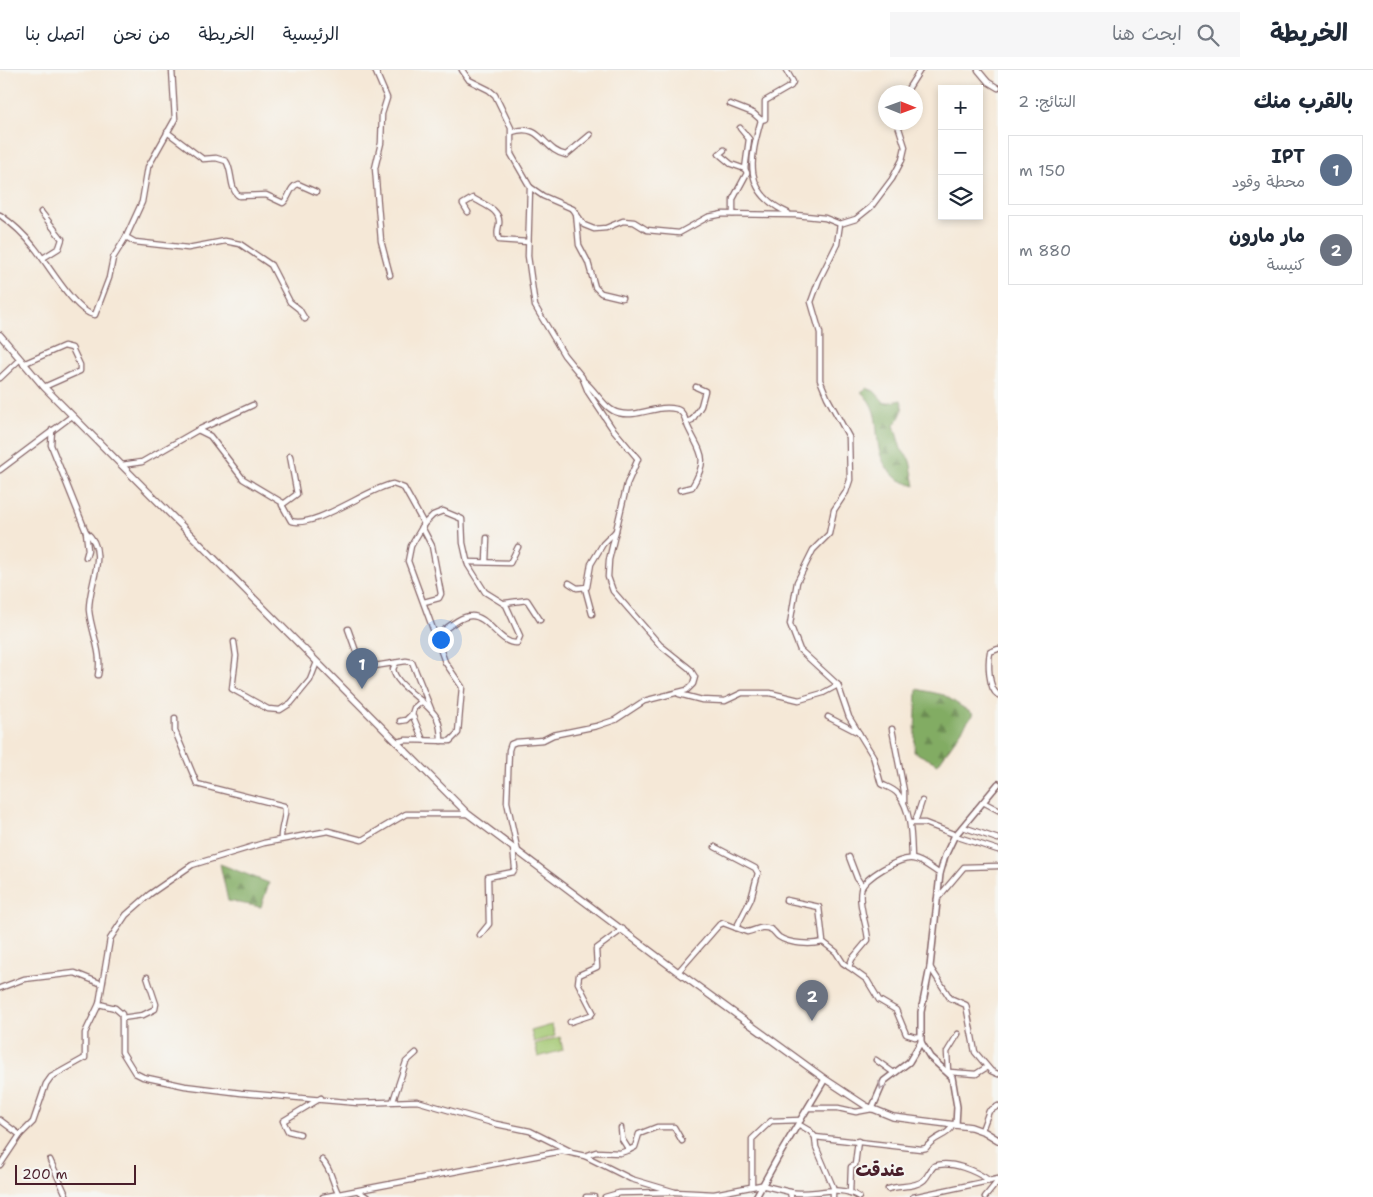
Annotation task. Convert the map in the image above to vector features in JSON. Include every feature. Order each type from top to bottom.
[{"type":"main road","points":[[0,335],[21,362],[72,416],[468,814],[678,972],[825,1079],[872,1109],[893,1117],[954,1124],[982,1130],[997,1139]]},
{"type":"street","points":[[0,215],[15,226],[43,258],[75,300],[94,315],[109,278],[113,258],[126,237],[143,199],[146,171],[176,116],[172,95],[172,70]]},
{"type":"street","points":[[375,70],[387,98],[381,119],[381,144],[376,168],[381,241],[390,275]]},
{"type":"street","points":[[462,70],[469,80],[495,95],[512,132],[511,154],[530,187],[543,196],[575,212],[584,225],[594,229],[606,228],[616,222],[628,221],[647,230],[674,234],[685,231],[708,217],[733,214],[791,214],[819,217],[840,224],[863,215],[892,179],[902,160],[905,147],[900,130]]},
{"type":"street","points":[[786,70],[793,82],[791,86],[765,102],[765,119],[761,120],[750,164],[766,199],[791,214]]},
{"type":"street","points":[[910,85],[920,70]]},
{"type":"street","points":[[978,70],[988,82],[998,88]]},
{"type":"street","points":[[730,104],[753,113],[761,120]]},
{"type":"street","points":[[733,214],[733,199],[747,173],[745,169],[749,139],[740,128]]},
{"type":"street","points":[[512,132],[519,129],[532,132],[544,138],[548,147],[557,154],[566,155],[590,135]]},
{"type":"street","points":[[167,132],[203,159],[216,158],[226,161],[234,191],[239,196],[266,195],[283,203],[292,188],[298,184],[316,192]]},
{"type":"street","points":[[724,150],[719,154],[723,158],[745,169]]},
{"type":"street","points":[[480,935],[489,924],[488,877],[514,872],[516,850],[507,794],[509,750],[511,744],[542,740],[552,735],[597,726],[614,720],[644,701],[687,690],[693,684],[695,675],[660,645],[613,591],[610,583],[609,560],[627,484],[638,459],[612,428],[584,381],[564,355],[537,311],[528,263],[530,187]]},
{"type":"street","points":[[468,212],[463,204],[473,198],[496,212],[499,217],[497,234],[499,240],[528,242]]},
{"type":"street","points":[[41,212],[62,240],[59,248],[43,258]]},
{"type":"street","points":[[575,212],[579,245],[588,262],[595,286],[601,293],[622,298]]},
{"type":"street","points":[[840,224],[837,244],[819,280],[811,302],[820,333],[820,380],[849,437],[850,480],[846,492],[834,510],[829,534],[813,550],[797,582],[790,618],[791,629],[798,647],[838,685],[847,711],[873,756],[881,784],[896,792],[904,804],[912,822],[912,858]]},
{"type":"street","points":[[126,237],[135,242],[188,248],[225,241],[240,244],[271,265],[290,302],[305,319]]},
{"type":"street","points":[[0,378],[21,362],[64,346],[72,348],[80,365],[80,371],[44,387]]},
{"type":"street","points":[[584,381],[617,412],[630,414],[674,408],[682,412],[700,448],[701,466],[692,487],[680,490]]},
{"type":"street","points":[[686,422],[692,420],[705,397],[706,391],[696,387]]},
{"type":"street","points":[[122,465],[142,462],[198,430],[252,405]]},
{"type":"street","points":[[0,470],[72,416]]},
{"type":"street","points":[[52,430],[51,445],[86,532],[88,550],[86,557]]},
{"type":"street","points":[[198,430],[210,436],[243,479],[283,504],[290,519],[297,522],[340,508],[384,486],[397,484],[404,488],[432,546],[441,594],[439,598],[424,602]]},
{"type":"street","points":[[283,504],[297,494],[290,456]]},
{"type":"street","points":[[396,742],[452,740],[458,734],[463,691],[447,665],[408,561],[411,546],[423,525],[433,515],[443,511],[462,519],[463,543],[467,562],[484,591],[505,603],[520,632],[520,640],[517,643],[509,642],[473,616],[463,618],[437,635]]},
{"type":"street","points":[[585,588],[588,586],[591,564],[603,544],[617,530]]},
{"type":"street","points":[[86,532],[92,538],[96,550],[97,567],[89,606],[100,664],[98,675]]},
{"type":"street","points":[[486,562],[487,538]]},
{"type":"street","points":[[467,562],[511,562],[518,547]]},
{"type":"street","points":[[569,583],[577,588],[585,588]]},
{"type":"street","points":[[585,588],[592,614]]},
{"type":"street","points":[[505,603],[527,600],[540,620]]},
{"type":"street","points":[[348,629],[362,668],[408,660],[412,662],[431,709],[438,720],[441,741]]},
{"type":"street","points":[[234,642],[236,656],[232,689],[272,710],[280,710],[291,703],[312,678],[317,662]]},
{"type":"street","points":[[998,649],[990,652],[989,665],[993,690],[998,695]]},
{"type":"street","points":[[396,663],[393,670],[396,676],[431,709]]},
{"type":"street","points":[[678,693],[709,700],[727,701],[744,693],[772,693],[799,700],[823,693],[838,685]]},
{"type":"street","points":[[400,721],[406,720],[412,714],[414,708],[422,701]]},
{"type":"street","points":[[412,714],[423,740]]},
{"type":"street","points":[[828,717],[860,734]]},
{"type":"street","points":[[175,718],[175,731],[196,784],[284,806],[286,810],[280,828],[281,839]]},
{"type":"street","points":[[892,729],[904,791],[904,804]]},
{"type":"street","points":[[987,1067],[976,1074],[949,1072],[930,1057],[921,1042],[920,1036],[921,1012],[930,967],[936,901],[945,856],[956,835],[998,784]]},
{"type":"street","points":[[912,822],[922,801]]},
{"type":"street","points":[[983,802],[998,810]]},
{"type":"street","points":[[0,1165],[20,1135],[33,1122],[46,1084],[52,1077],[84,1058],[85,1033],[100,1004],[110,939],[126,915],[150,894],[192,865],[281,839],[328,832],[362,840],[406,814],[468,814]]},
{"type":"street","points":[[912,822],[925,823],[998,850]]},
{"type":"street","points":[[963,827],[998,839]]},
{"type":"street","points":[[715,848],[755,868],[758,873],[751,899],[736,928]]},
{"type":"street","points":[[849,856],[858,881],[862,886],[861,901],[868,940],[852,959],[849,967]]},
{"type":"street","points":[[862,886],[882,870],[902,860],[912,858],[940,874]]},
{"type":"street","points":[[936,901],[964,867],[998,866]]},
{"type":"street","points":[[786,900],[820,907],[822,942]]},
{"type":"street","points":[[678,972],[719,925],[726,923],[747,932],[756,928],[768,928],[773,930],[779,937],[788,941],[822,942],[836,952],[843,963],[867,980],[879,1000],[896,1010],[906,1034],[915,1037],[920,1036]]},
{"type":"street","points":[[570,1022],[594,1012],[578,983],[579,975],[597,967],[596,949],[623,929]]},
{"type":"street","points":[[930,967],[950,998],[962,1002],[966,1006],[975,1052],[987,1067],[998,1074]]},
{"type":"street","points":[[0,988],[24,979],[75,973],[102,984]]},
{"type":"street","points":[[122,1018],[142,1015],[155,1009],[156,1004],[147,977]]},
{"type":"street","points":[[100,1004],[119,1010],[122,1018],[122,1052],[131,1068],[139,1075],[205,1090],[322,1098],[358,1103],[393,1101],[423,1103],[530,1131],[631,1179],[676,1192],[706,1196],[762,1185],[791,1195],[833,1191],[850,1193],[859,1197]]},
{"type":"street","points":[[815,1137],[921,1149],[926,1148],[931,1141],[948,1133],[954,1124],[957,1107],[949,1072],[947,1052],[958,1034]]},
{"type":"street","points":[[809,1108],[838,1108],[856,1112],[872,1109],[882,1084],[912,1058],[921,1042]]},
{"type":"street","points":[[393,1101],[406,1062],[416,1053]]},
{"type":"street","points":[[876,1060],[894,1073]]},
{"type":"street","points":[[756,1197],[825,1079]]},
{"type":"street","points":[[300,1134],[288,1131],[283,1121],[322,1098]]},
{"type":"street","points":[[982,1130],[989,1111],[998,1106]]},
{"type":"street","points":[[0,1120],[20,1135]]},
{"type":"street","points":[[752,1186],[750,1174],[752,1139],[771,1121],[799,1122],[815,1137],[816,1147],[833,1191],[833,1197]]},
{"type":"street","points":[[585,1156],[596,1152],[620,1153],[630,1150],[634,1147],[639,1134],[657,1127],[674,1127],[682,1141]]},
{"type":"street","points":[[621,1128],[622,1139],[630,1150]]},
{"type":"street","points":[[850,1193],[851,1167],[856,1165],[858,1141]]},
{"type":"street","points":[[323,1197],[543,1154],[570,1151]]},
{"type":"street","points":[[50,1160],[67,1197]]},
{"type":"street","points":[[322,1160],[330,1168],[334,1185],[339,1195]]},
{"type":"street","points":[[888,1189],[918,1184],[925,1179],[934,1166],[945,1163],[977,1173],[990,1181]]},
{"type":"street","points":[[913,1197],[998,1180]]},
{"type":"street","points":[[985,1197],[998,1180]]},
{"type":"street","points":[[358,1191],[367,1197]]},
{"type":"street","points":[[605,1197],[619,1193],[676,1192]]},
{"type":"street","points":[[586,1197],[594,1197]]},
{"type":"green space","points":[[867,388],[874,391],[885,403],[901,400],[902,411],[894,425],[901,449],[910,460],[915,486],[896,478],[885,466],[878,444],[874,412],[861,392]]},
{"type":"green space","points":[[917,689],[944,695],[973,714],[938,764],[914,752]]},
{"type":"green space","points":[[220,864],[269,883],[261,907],[228,901]]},
{"type":"green space","points":[[552,1025],[555,1036],[534,1042],[531,1031]]},
{"type":"green space","points":[[560,1037],[563,1050],[538,1057],[535,1044]]},
{"type":"place","name":"IPT","points":[[362,689]]},
{"type":"place","name":"مار مارون","points":[[812,1021]]},
{"type":"district","name":"عندقت","points":[[880,1170]]}]
